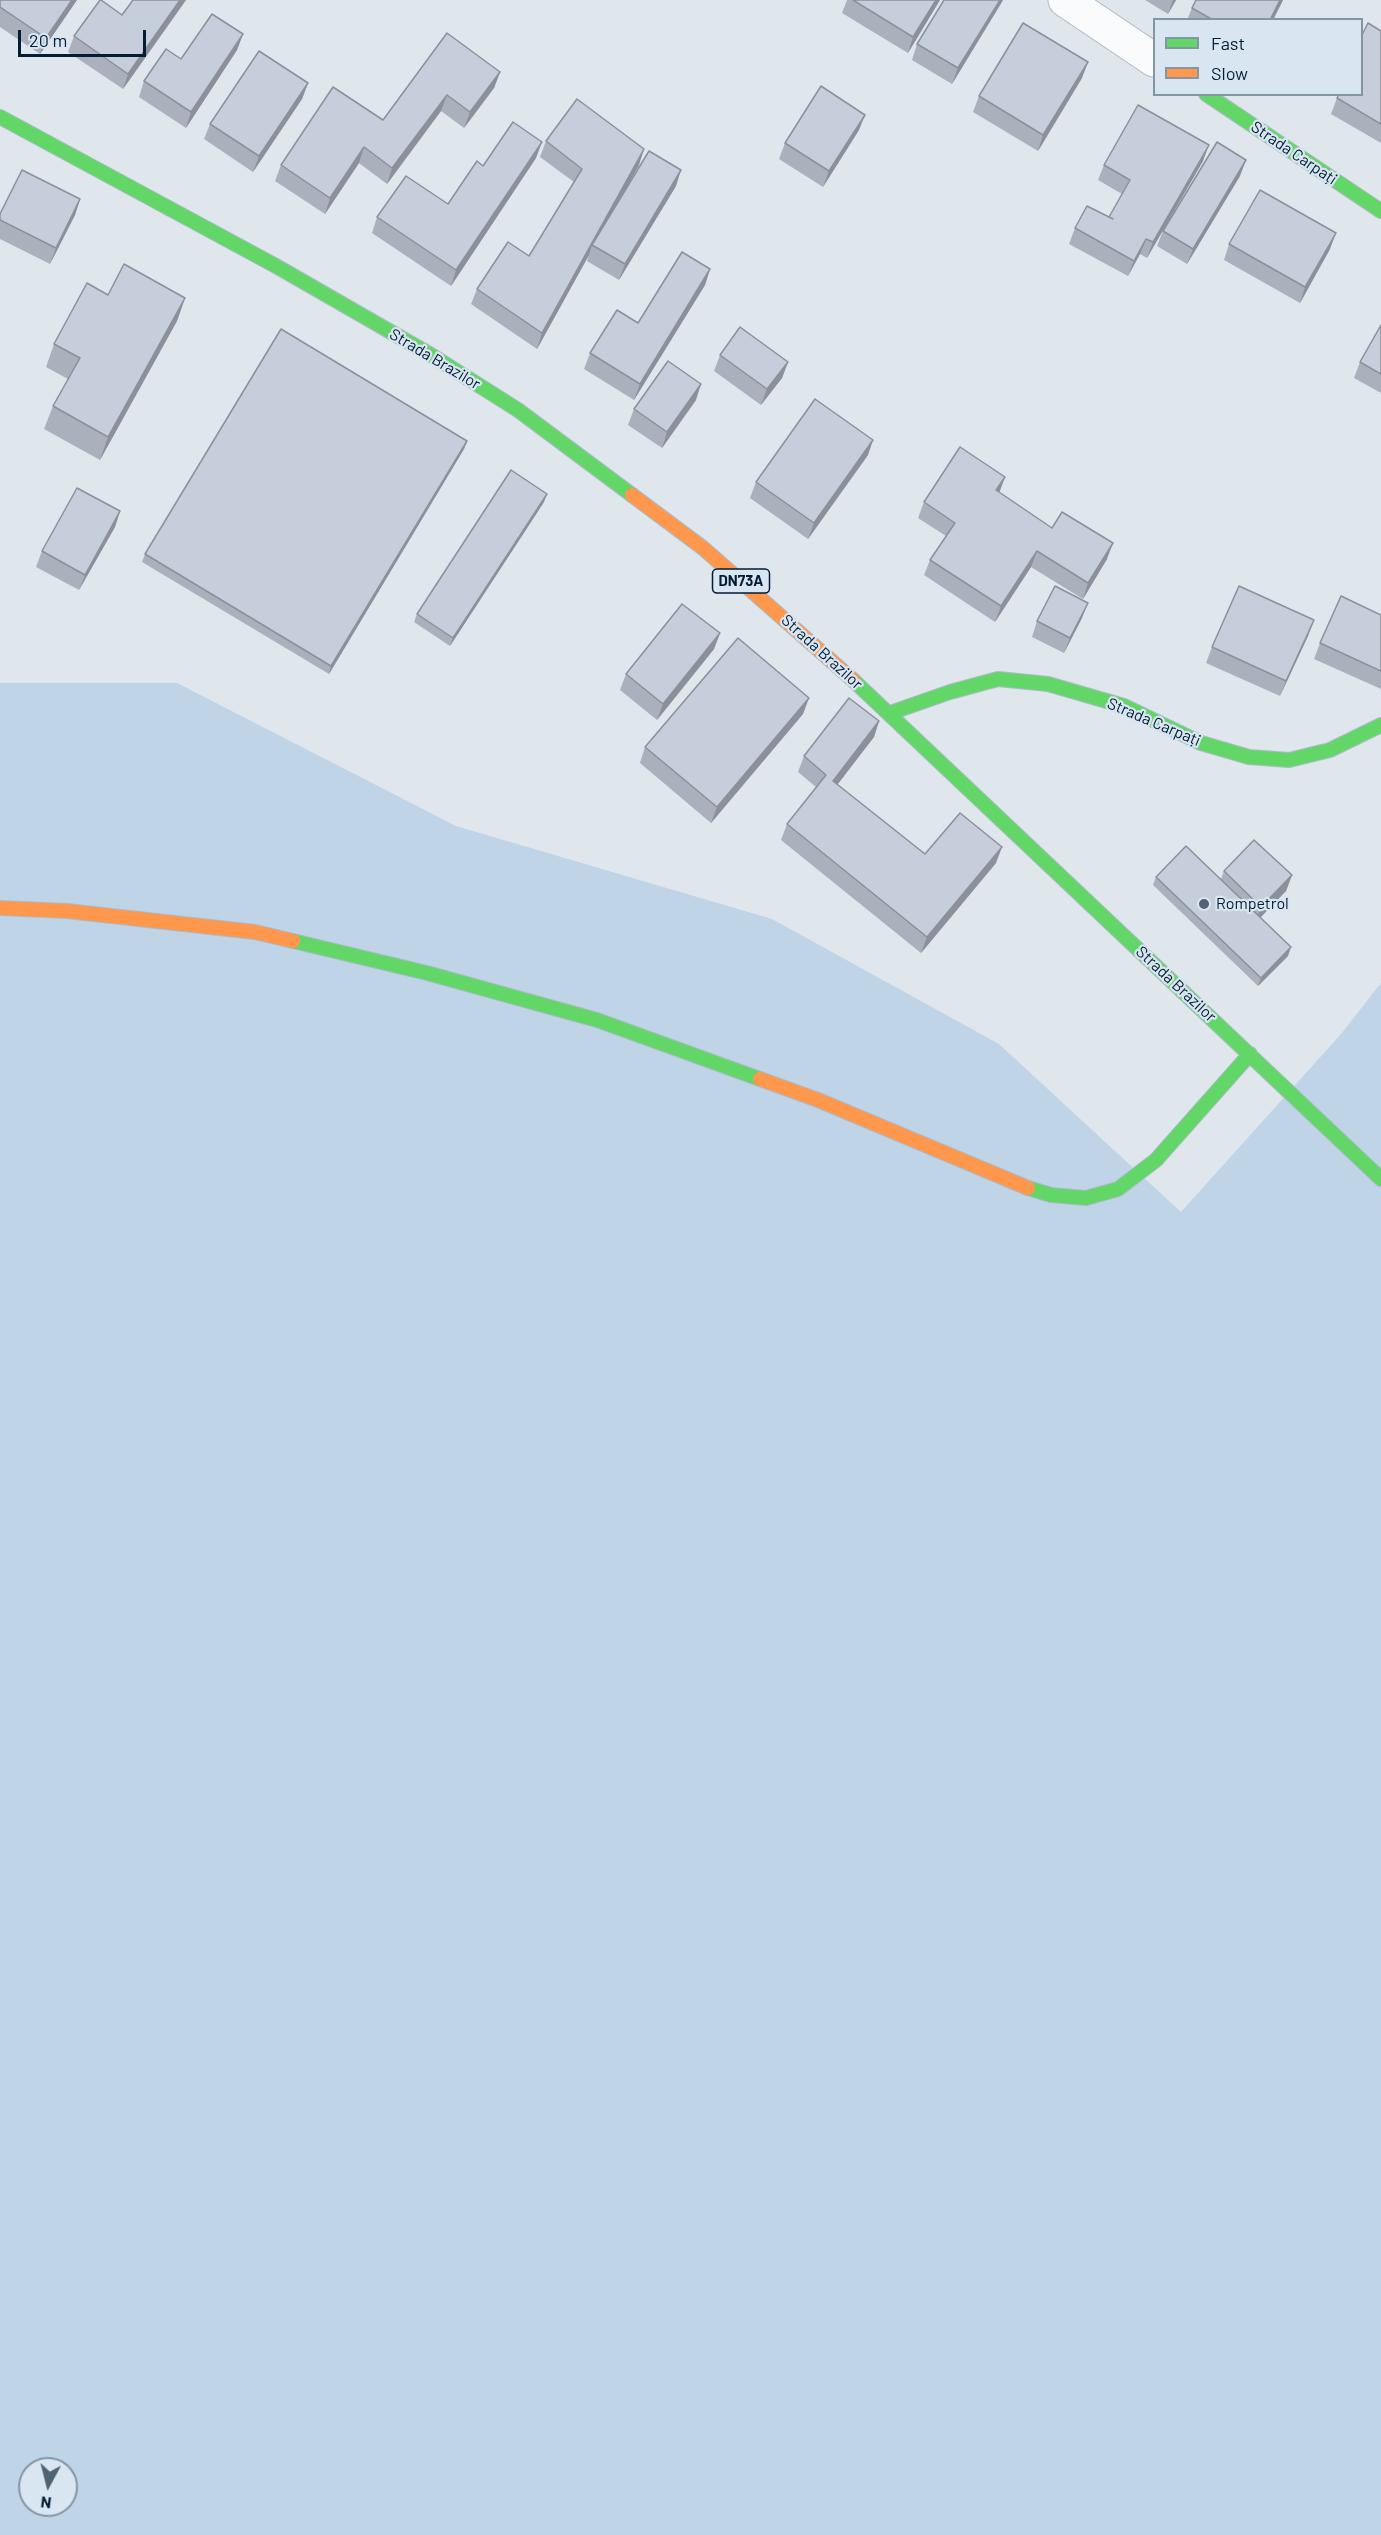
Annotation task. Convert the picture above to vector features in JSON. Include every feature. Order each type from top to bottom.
[{"type":"street","points":[[1065,0],[1153,59]]},
{"type":"street","name":"Strada Carpați","points":[[1209,96],[1381,211]]},
{"type":"street","name":"Strada Brazilor","points":[[0,117],[286,272],[431,355],[518,410],[703,548],[890,713],[1381,1179]]},
{"type":"street","name":"Strada Carpați","points":[[890,713],[950,692],[998,679],[1048,684],[1124,706],[1201,743],[1250,757],[1289,760],[1330,750],[1381,725]]},
{"type":"street","points":[[0,908],[67,911],[255,932],[428,973],[608,1024],[818,1100],[1012,1183],[1051,1195],[1086,1198],[1118,1189],[1156,1160],[1250,1054]]},
{"type":"shaded area","points":[[0,683],[177,683],[456,826],[772,919],[999,1044],[1181,1212],[1341,1034],[1381,983],[1381,2535],[0,2535]]},
{"type":"building","points":[[0,0],[72,0],[46,38],[0,7]]},
{"type":"building","points":[[100,0],[122,15],[133,0],[180,0],[128,74],[74,36]]},
{"type":"building","points":[[853,0],[936,0],[913,37]]},
{"type":"building","points":[[944,0],[1000,0],[958,68],[917,44]]},
{"type":"building","points":[[1196,0],[1280,0],[1271,18],[1210,18],[1192,8]]},
{"type":"building","points":[[212,14],[243,34],[191,112],[144,81],[166,49],[181,59]]},
{"type":"building","points":[[1023,23],[1088,62],[1043,135],[979,96]]},
{"type":"building","points":[[1368,23],[1381,31],[1381,124],[1337,98],[1338,96],[1363,96],[1363,33]]},
{"type":"building","points":[[447,33],[500,72],[470,112],[447,95],[392,168],[364,147],[330,198],[281,165],[333,87],[383,120]]},
{"type":"building","points":[[259,51],[308,83],[259,156],[210,124]]},
{"type":"building","points":[[821,86],[865,115],[829,171],[785,143]]},
{"type":"building","points":[[577,99],[644,149],[542,333],[477,289],[508,242],[529,256],[582,169],[546,141]]},
{"type":"building","points":[[1138,105],[1209,145],[1153,242],[1146,239],[1134,261],[1075,228],[1087,206],[1109,217],[1130,180],[1104,165]]},
{"type":"building","points":[[513,122],[542,142],[456,270],[377,217],[406,176],[448,204],[477,161],[483,166]]},
{"type":"building","points":[[1217,142],[1246,160],[1193,249],[1163,231]]},
{"type":"building","points":[[649,151],[681,170],[625,264],[592,245]]},
{"type":"building","points":[[22,170],[80,199],[56,248],[0,220],[0,214]]},
{"type":"building","points":[[1260,190],[1336,233],[1305,287],[1229,244]]},
{"type":"building","points":[[682,252],[710,269],[640,384],[590,353],[617,310],[638,323]]},
{"type":"building","points":[[124,264],[185,298],[108,437],[53,406],[80,358],[54,344],[87,283],[108,295]]},
{"type":"building","points":[[1381,325],[1381,374],[1360,362]]},
{"type":"building","points":[[740,327],[788,362],[767,389],[720,355]]},
{"type":"building","points":[[281,329],[467,441],[331,666],[145,554]]},
{"type":"building","points":[[668,361],[701,384],[667,432],[634,409]]},
{"type":"building","points":[[815,399],[873,440],[814,523],[756,482]]},
{"type":"building","points":[[960,447],[1005,477],[996,490],[1052,528],[1062,512],[1113,543],[1088,583],[1037,551],[1001,606],[930,560],[955,523],[924,502]]},
{"type":"building","points":[[511,470],[547,494],[453,638],[417,614]]},
{"type":"building","points":[[77,488],[120,511],[85,575],[42,551]]},
{"type":"building","points":[[1055,586],[1088,603],[1070,638],[1037,621]]},
{"type":"building","points":[[1239,586],[1314,620],[1286,681],[1212,647]]},
{"type":"building","points":[[1341,596],[1381,615],[1381,671],[1320,643]]},
{"type":"building","points":[[682,604],[720,633],[663,704],[626,674]]},
{"type":"building","points":[[738,638],[809,698],[717,807],[645,747]]},
{"type":"building","points":[[849,698],[879,721],[833,781],[925,854],[960,813],[1002,847],[927,937],[787,824],[826,775],[804,756]]},
{"type":"building","points":[[1254,840],[1292,875],[1261,907],[1224,871]]},
{"type":"building","name":"Rompetrol","points":[[1186,846],[1291,947],[1261,978],[1156,877]]},
{"type":"traffic: fast","points":[[1209,96],[1381,211]]},
{"type":"traffic: fast","points":[[0,117],[276,266],[431,355],[518,410],[632,495]]},
{"type":"traffic: fast","points":[[890,713],[950,692],[998,679],[1048,684],[1124,706],[1201,743],[1249,757],[1289,760],[1330,750],[1381,725]]},
{"type":"traffic: fast","points":[[853,680],[1381,1179]]},
{"type":"traffic: fast","points":[[293,941],[427,973],[597,1020],[760,1079]]},
{"type":"traffic: fast","points":[[1028,1188],[1051,1195],[1086,1198],[1118,1189],[1156,1160],[1250,1054]]},
{"type":"traffic: slow","points":[[632,495],[703,548],[853,680]]},
{"type":"traffic: slow","points":[[0,908],[67,911],[255,932],[293,941]]},
{"type":"traffic: slow","points":[[760,1079],[818,1100],[1028,1188]]},
{"type":"place","name":"Rompetrol","points":[[1204,904]]}]
